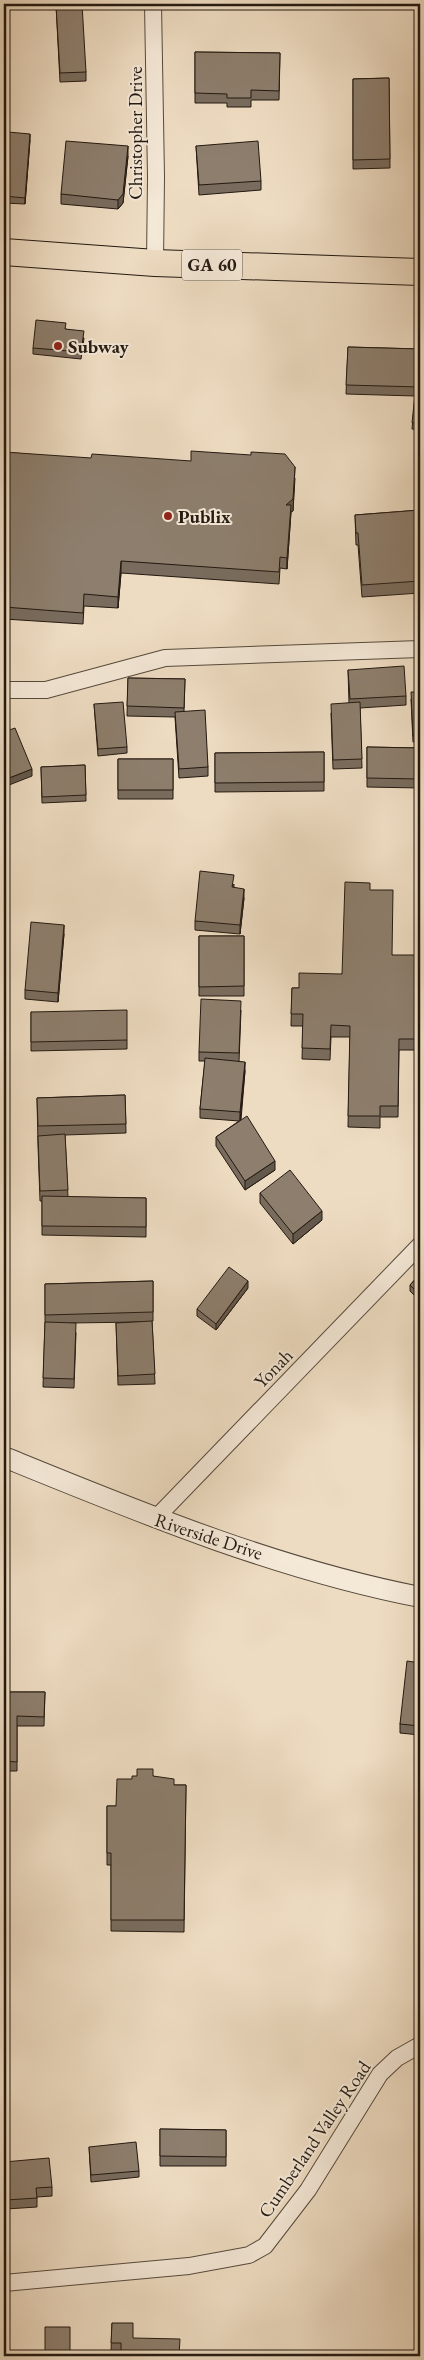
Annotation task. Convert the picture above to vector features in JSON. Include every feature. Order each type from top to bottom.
[{"type":"highway","name":"GA 60","points":[[4,252],[155,263],[314,270],[420,272]]},
{"type":"street","name":"Christopher Drive","points":[[152,4],[156,177],[155,263]]},
{"type":"street","points":[[4,690],[46,690],[165,658],[420,649]]},
{"type":"street","name":"Yonah","points":[[155,1519],[420,1245]]},
{"type":"street","name":"Riverside Drive","points":[[4,1457],[155,1519],[317,1572],[420,1597]]},
{"type":"street","name":"Cumberland Valley Road","points":[[4,2283],[190,2266],[249,2255],[265,2246],[308,2190],[380,2074],[396,2058],[420,2045]]},
{"type":"building","points":[[82,4],[86,72],[60,73],[56,5]]},
{"type":"building","points":[[195,52],[280,53],[279,91],[251,90],[251,98],[227,98],[227,94],[195,93]]},
{"type":"building","points":[[389,78],[390,159],[353,160],[353,79]]},
{"type":"building","points":[[8,132],[30,134],[25,198],[4,196]]},
{"type":"building","points":[[66,141],[128,146],[123,194],[118,200],[61,194]]},
{"type":"building","points":[[258,141],[261,181],[199,185],[196,146]]},
{"type":"building","name":"Subway","points":[[36,320],[66,323],[65,329],[84,331],[81,352],[33,348]]},
{"type":"building","points":[[348,347],[420,349],[420,387],[346,385]]},
{"type":"building","points":[[415,395],[420,395],[420,423],[412,423]]},
{"type":"building","points":[[191,451],[251,455],[251,452],[285,454],[295,467],[293,499],[286,505],[291,505],[287,558],[280,557],[279,572],[121,561],[118,597],[84,594],[83,613],[4,607],[4,452],[91,458],[92,454],[191,461]]},
{"type":"building","points":[[420,510],[420,581],[362,585],[355,515]]},
{"type":"building","points":[[404,666],[406,696],[350,699],[348,670]]},
{"type":"building","points":[[128,678],[185,679],[184,708],[127,706]]},
{"type":"building","points":[[411,692],[420,692],[420,735],[413,736]]},
{"type":"building","points":[[123,702],[127,747],[98,749],[94,704]]},
{"type":"building","points":[[360,702],[362,759],[333,760],[331,704]]},
{"type":"building","points":[[205,710],[208,767],[179,769],[175,712]]},
{"type":"building","points":[[15,728],[32,769],[4,780],[4,732]]},
{"type":"building","points":[[367,747],[420,748],[420,779],[367,778]]},
{"type":"building","points":[[324,752],[324,782],[215,783],[215,753]]},
{"type":"building","points":[[118,759],[173,759],[173,790],[118,790]]},
{"type":"building","points":[[85,765],[86,795],[42,797],[41,767]]},
{"type":"building","points":[[200,871],[234,875],[232,887],[244,889],[240,925],[195,921]]},
{"type":"building","points":[[345,882],[370,883],[370,890],[393,890],[392,955],[416,955],[416,982],[420,982],[418,1039],[399,1039],[398,1106],[380,1106],[380,1116],[348,1116],[350,1026],[331,1025],[330,1049],[302,1048],[303,1014],[291,1014],[292,988],[299,988],[299,973],[342,974]]},
{"type":"building","points":[[31,922],[64,925],[58,993],[25,990]]},
{"type":"building","points":[[199,936],[244,936],[244,986],[199,987]]},
{"type":"building","points":[[201,999],[241,1001],[239,1053],[199,1052]]},
{"type":"building","points":[[127,1010],[127,1040],[31,1042],[31,1012]]},
{"type":"building","points":[[205,1058],[245,1062],[240,1112],[200,1109]]},
{"type":"building","points":[[125,1095],[126,1124],[38,1126],[37,1098]]},
{"type":"building","points":[[247,1116],[275,1161],[245,1181],[216,1137]]},
{"type":"building","points":[[65,1134],[68,1190],[40,1191],[38,1136]]},
{"type":"building","points":[[290,1170],[322,1211],[293,1234],[260,1193]]},
{"type":"building","points":[[42,1196],[146,1198],[146,1227],[42,1226]]},
{"type":"building","points":[[229,1267],[248,1281],[216,1324],[197,1309]]},
{"type":"building","points":[[420,1274],[420,1295],[410,1285]]},
{"type":"building","points":[[153,1281],[153,1312],[45,1315],[45,1284]]},
{"type":"building","points":[[152,1321],[155,1374],[118,1376],[116,1323]]},
{"type":"building","points":[[45,1322],[76,1323],[74,1379],[43,1378]]},
{"type":"building","points":[[4,1539],[9,1541],[4,1555]]},
{"type":"building","points":[[407,1661],[420,1663],[420,1726],[400,1724]]},
{"type":"building","points":[[4,1692],[45,1692],[44,1717],[17,1716],[17,1762],[4,1761]]},
{"type":"building","points":[[137,1769],[153,1769],[153,1776],[174,1779],[174,1785],[186,1785],[184,1920],[111,1920],[111,1853],[107,1853],[107,1806],[116,1806],[117,1779],[132,1779],[132,1776],[137,1776]]},
{"type":"building","points":[[4,1920],[9,1922],[4,1937]]},
{"type":"building","points":[[160,2129],[226,2130],[226,2157],[160,2156]]},
{"type":"building","points":[[136,2142],[139,2171],[91,2175],[89,2147]]},
{"type":"building","points":[[49,2158],[52,2187],[36,2188],[37,2198],[6,2200],[4,2162]]},
{"type":"building","points":[[112,2323],[133,2323],[133,2338],[180,2339],[179,2356],[121,2356],[121,2343],[111,2343]]},
{"type":"building","points":[[45,2327],[70,2327],[70,2356],[45,2356]]},
{"type":"place","name":"Subway","points":[[58,346]]},
{"type":"place","name":"Publix","points":[[168,516]]}]
